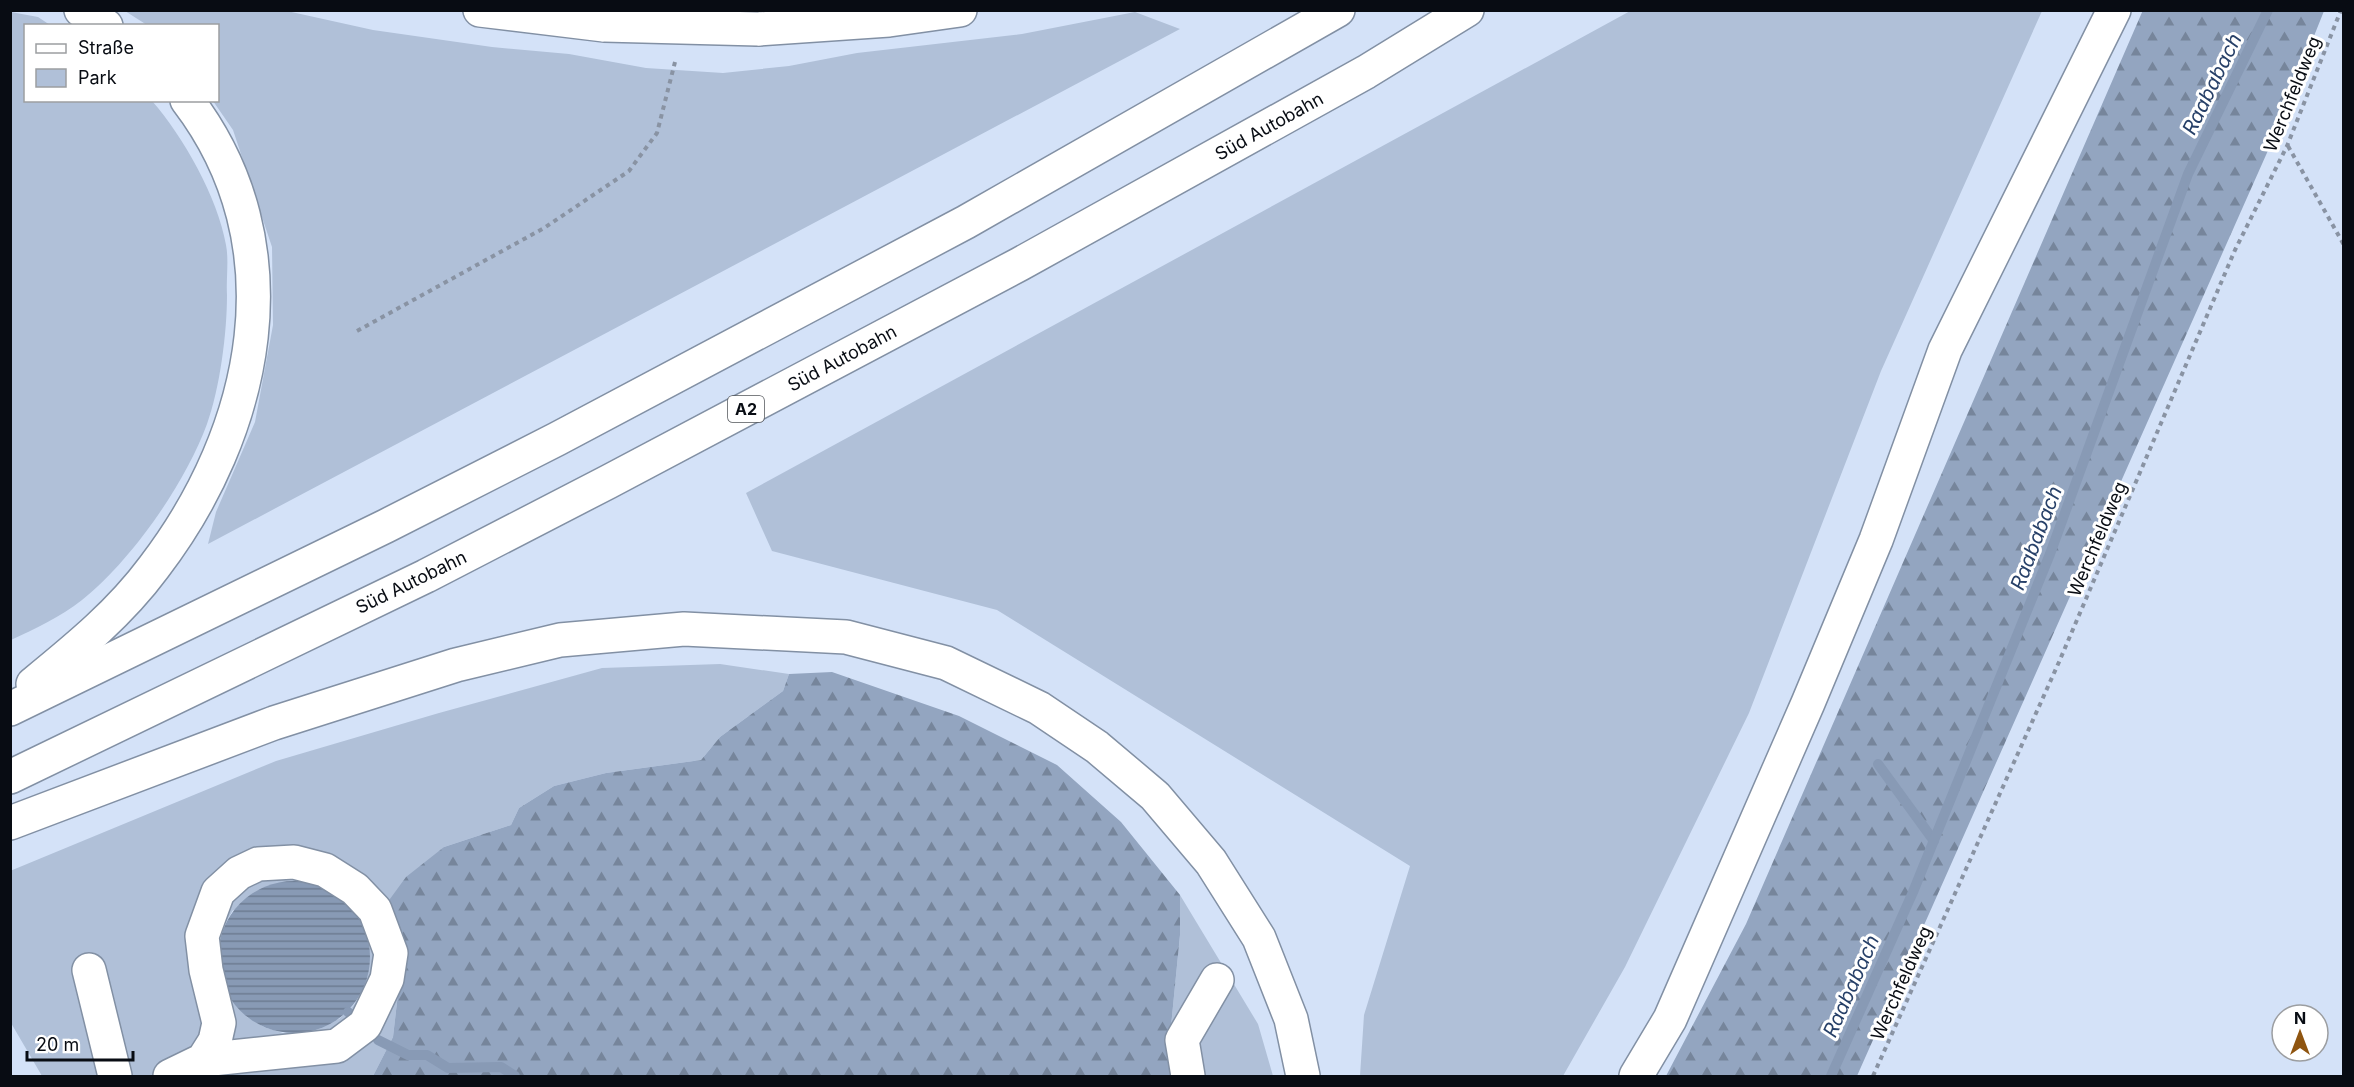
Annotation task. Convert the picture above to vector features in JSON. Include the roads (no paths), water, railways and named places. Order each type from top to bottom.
[{"type":"main road","points":[[81,10],[103,24]]},
{"type":"main road","points":[[480,10],[604,25],[758,29],[889,20],[960,10]]},
{"type":"main road","points":[[10,709],[386,526],[557,439],[966,222],[1338,10]]},
{"type":"main road","name":"Süd Autobahn","points":[[10,777],[426,576],[608,482],[1020,264],[1365,72],[1467,10]]},
{"type":"main road","points":[[1636,1077],[1670,1019],[1808,703],[1876,540],[1945,350],[2114,10]]},
{"type":"main road","points":[[10,703],[94,633],[154,567],[180,531],[202,491],[237,406],[255,316],[254,274],[248,233],[237,193],[221,154],[188,102]]},
{"type":"main road","points":[[10,823],[29,818],[274,723],[456,665],[560,640],[684,629],[846,637],[945,663],[1039,708],[1097,747],[1155,796],[1211,862],[1259,938],[1292,1019],[1302,1077]]},
{"type":"main road","points":[[170,1077],[203,1060],[337,1046],[365,1025],[387,979],[391,953],[375,910],[354,889],[325,870],[294,862],[258,864],[239,873],[218,892],[202,936],[206,970],[219,1023],[214,1041],[203,1060]]},
{"type":"main road","points":[[89,970],[115,1077]]},
{"type":"main road","points":[[1188,1077],[1182,1040],[1217,980]]},
{"type":"waterway","name":"Raababach","points":[[1831,1076],[1913,892],[2050,554],[2188,174],[2268,10]]},
{"type":"waterway","points":[[1878,764],[1934,841]]},
{"type":"waterway","points":[[348,1012],[355,1018]]},
{"type":"waterway","points":[[378,1040],[408,1055],[427,1055],[448,1068],[501,1067],[515,1076]]}]
